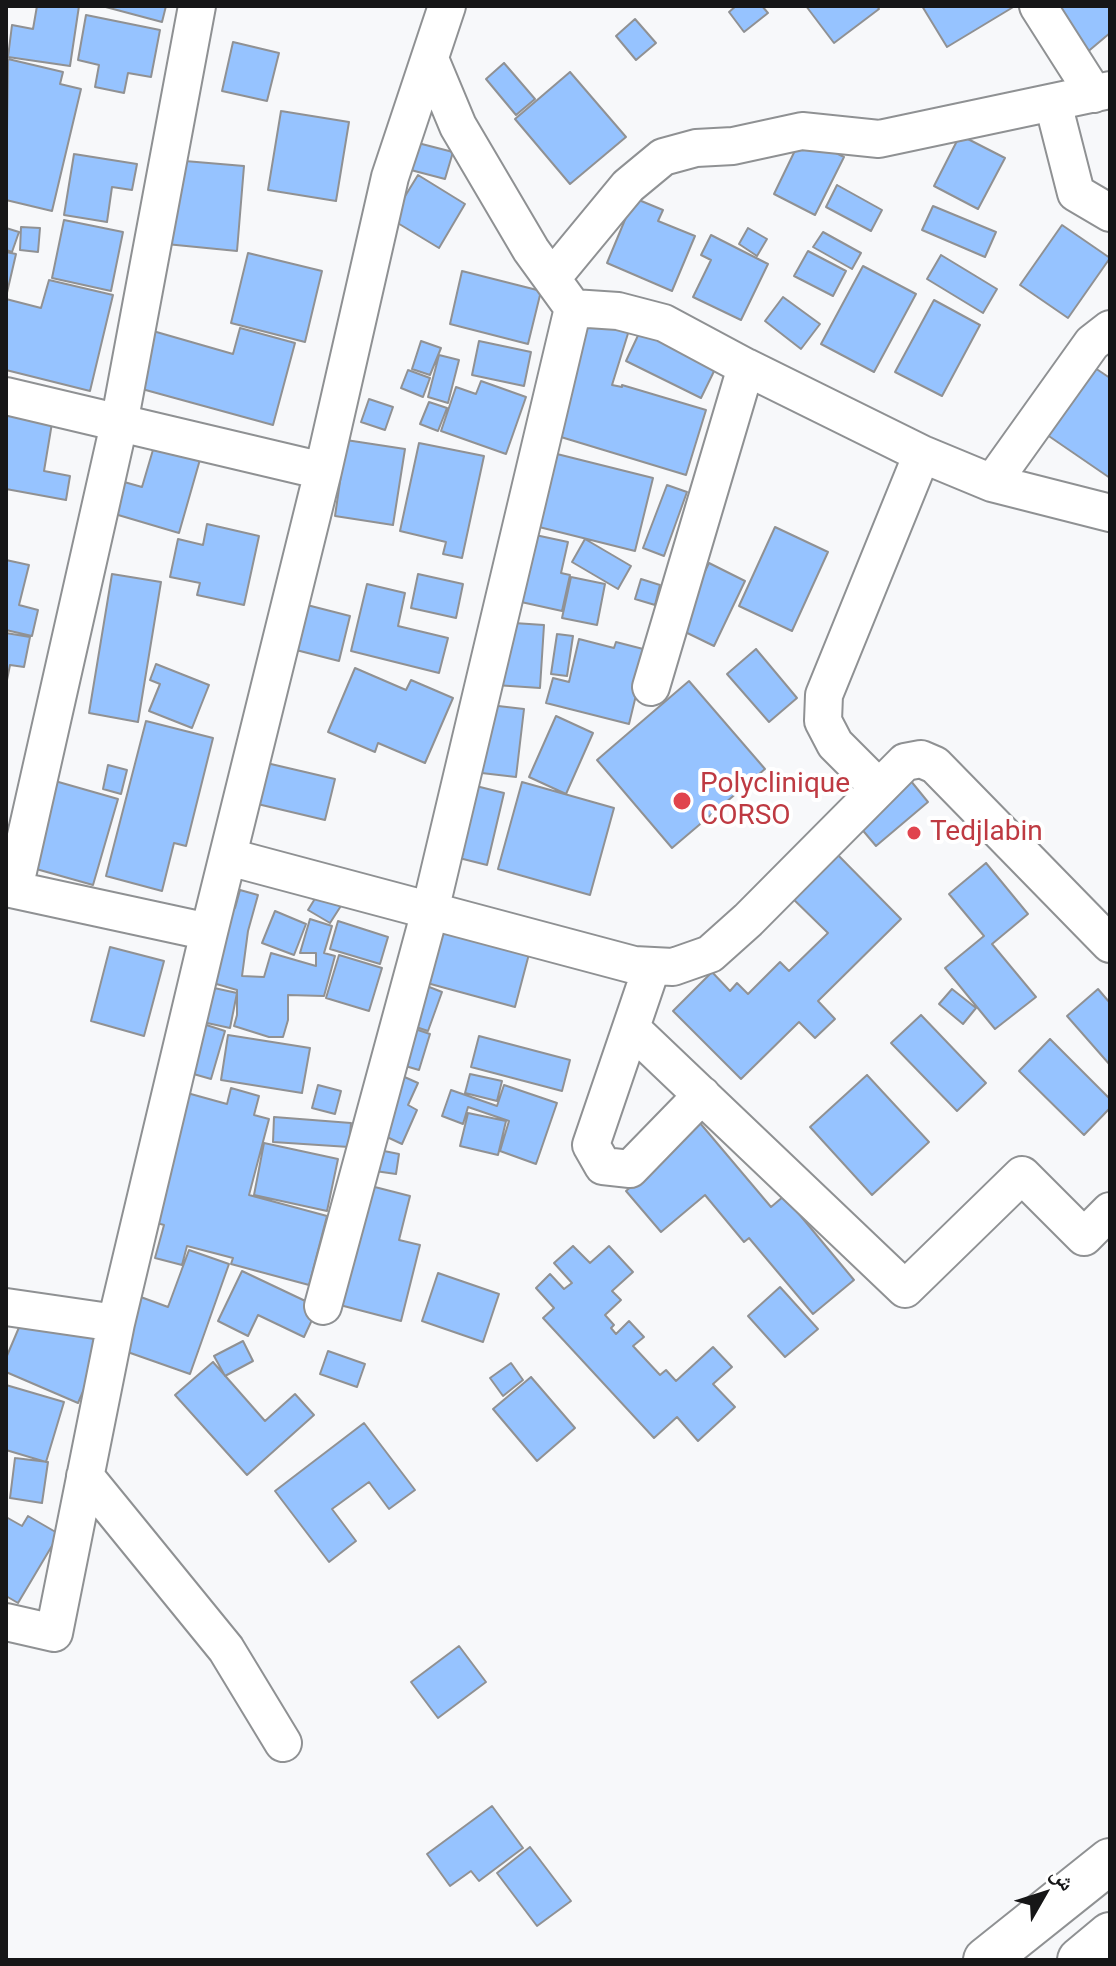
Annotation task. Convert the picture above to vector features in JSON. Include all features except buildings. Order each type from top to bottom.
[{"type":"highway","points":[[986,1960],[1110,1861]]},
{"type":"highway","points":[[1080,1960],[1110,1935]]},
{"type":"street","points":[[197,6],[119,424],[10,888],[209,932]]},
{"type":"street","points":[[552,278],[628,186],[663,157],[696,148],[733,146],[802,131],[879,139],[1102,92],[1038,6]]},
{"type":"street","points":[[6,1622],[54,1633],[116,1323],[323,471],[390,177],[444,7]]},
{"type":"street","points":[[323,1306],[430,911],[573,308],[531,250],[458,126],[430,59]]},
{"type":"street","points":[[1053,103],[1076,193],[1110,213]]},
{"type":"street","points":[[573,308],[618,311],[664,323],[922,454],[992,483],[1110,513]]},
{"type":"street","points":[[992,483],[1092,343],[1110,329]]},
{"type":"street","points":[[651,687],[746,367]]},
{"type":"street","points":[[6,396],[323,471]]},
{"type":"street","points":[[879,788],[835,744],[823,721],[824,695],[922,454]]},
{"type":"street","points":[[229,857],[634,965],[673,967],[710,954],[748,920],[905,762],[921,759],[935,765],[1110,944]]},
{"type":"street","points":[[652,966],[591,1145],[603,1166],[630,1169],[702,1095]]},
{"type":"street","points":[[632,1029],[905,1289],[1022,1175],[1084,1237],[1110,1211]]},
{"type":"street","points":[[6,1307],[116,1323]]},
{"type":"street","points":[[85,1476],[226,1649],[283,1743]]},
{"type":"place","name":"Polyclinique CORSO","points":[[682,801]]},
{"type":"place","name":"Tedjlabin","points":[[914,833]]}]
